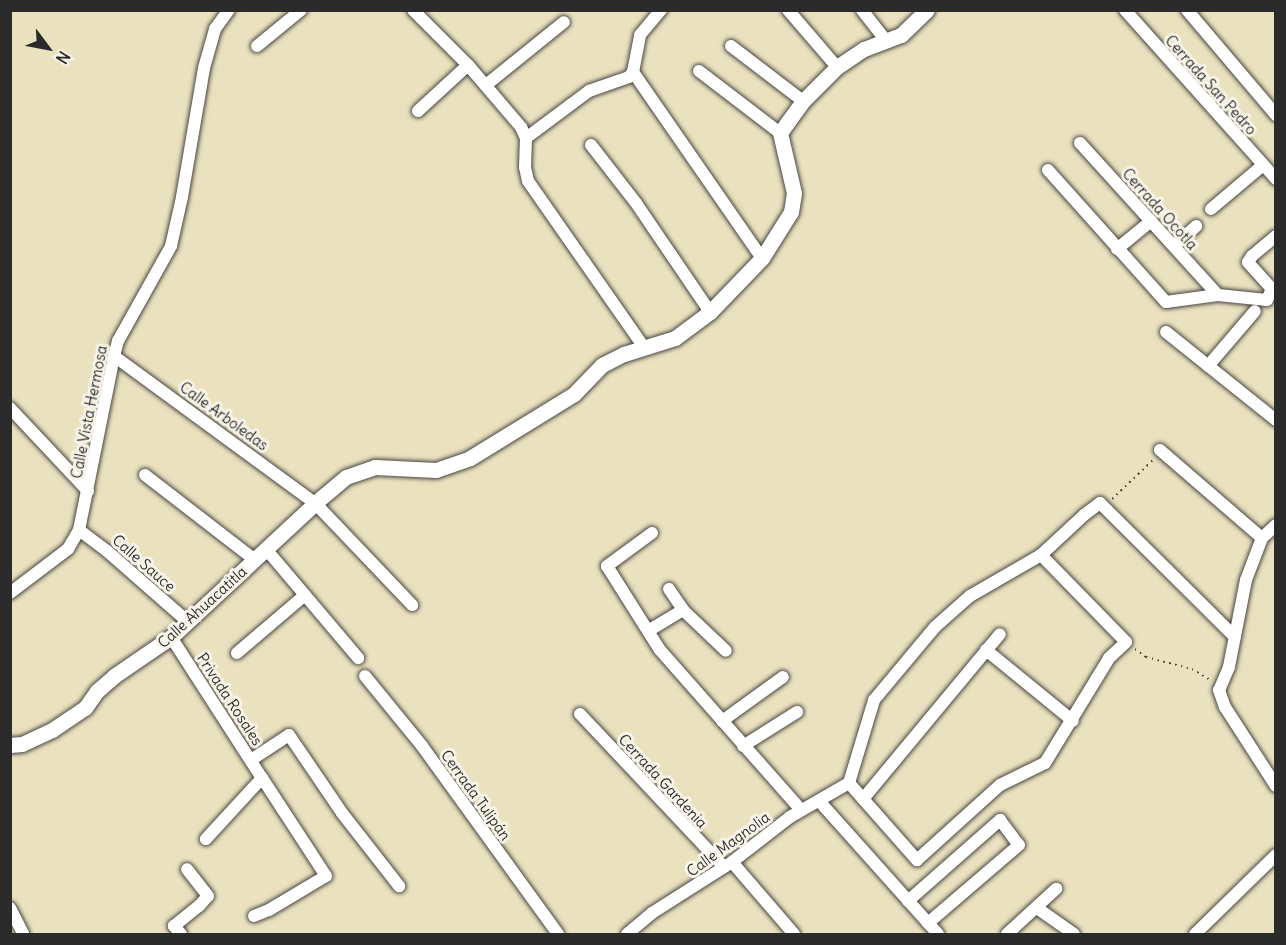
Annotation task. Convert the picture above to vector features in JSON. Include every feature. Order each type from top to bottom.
[{"type":"street","name":"Calle Vista Hermosa","points":[[10,593],[68,549],[79,530],[118,341],[171,246],[182,197],[204,68],[215,29],[229,10]]},
{"type":"street","points":[[257,46],[302,10]]},
{"type":"street","points":[[413,10],[468,65],[521,127],[526,138],[525,168],[528,181],[645,349],[675,338],[710,312],[762,258],[787,220],[794,204],[794,193],[780,133],[699,71]]},
{"type":"street","points":[[789,10],[837,67]]},
{"type":"street","points":[[862,10],[887,42]]},
{"type":"street","points":[[780,133],[802,101],[837,67],[864,49],[887,42],[913,26],[927,10]]},
{"type":"street","name":"Cerrada San Pedro","points":[[1125,10],[1275,179]]},
{"type":"street","points":[[1187,10],[1275,115]]},
{"type":"street","points":[[526,138],[589,91],[624,80],[633,72],[637,42],[652,14]]},
{"type":"street","points":[[486,85],[564,22]]},
{"type":"street","points":[[731,46],[802,101]]},
{"type":"street","points":[[418,111],[468,65]]},
{"type":"street","points":[[633,72],[762,258]]},
{"type":"street","name":"Cerrada Ocotla","points":[[1080,143],[1218,295]]},
{"type":"street","points":[[591,145],[636,203],[710,312]]},
{"type":"street","points":[[1211,209],[1263,165]]},
{"type":"street","points":[[1048,170],[1163,301],[1218,295],[1266,300],[1272,289],[1248,262],[1275,236]]},
{"type":"street","points":[[1117,249],[1151,221]]},
{"type":"street","points":[[1174,246],[1196,226]]},
{"type":"street","points":[[1208,366],[1255,311]]},
{"type":"street","points":[[1166,332],[1275,420]]},
{"type":"street","name":"Calle Ahuacatitla","points":[[10,745],[22,744],[85,708],[97,691],[114,676],[171,637],[315,503],[355,472],[375,467],[436,470],[454,465],[525,426],[566,400],[602,365],[624,354],[645,349]]},
{"type":"street","name":"Calle Arboledas","points":[[114,356],[315,503],[412,606]]},
{"type":"street","points":[[10,408],[88,491]]},
{"type":"street","points":[[1160,450],[1262,538]]},
{"type":"street","points":[[145,476],[260,554],[305,595],[358,658]]},
{"type":"street","points":[[1041,555],[1126,642],[1109,658],[1073,721],[1045,763],[1000,786],[917,860],[849,783],[856,751],[874,700],[927,636],[970,596],[1041,555],[1100,503],[1235,637]]},
{"type":"street","points":[[1275,525],[1262,538],[1246,580],[1229,667],[1219,690],[1225,707],[1275,786]]},
{"type":"street","name":"Calle Sauce","points":[[79,530],[107,551],[188,622]]},
{"type":"street","points":[[652,533],[607,566],[660,650],[801,810]]},
{"type":"street","points":[[669,589],[682,610],[726,651]]},
{"type":"street","points":[[237,653],[305,595]]},
{"type":"street","points":[[648,631],[682,610]]},
{"type":"street","points":[[863,799],[1000,634]]},
{"type":"street","name":"Privada Rosales","points":[[171,637],[326,876],[269,910],[254,916]]},
{"type":"street","points":[[986,650],[1073,721]]},
{"type":"street","name":"Cerrada Tulipán","points":[[365,676],[422,746],[558,934]]},
{"type":"street","points":[[722,722],[783,676]]},
{"type":"street","points":[[743,746],[797,712]]},
{"type":"street","name":"Cerrada Gardenia","points":[[580,714],[794,934]]},
{"type":"street","points":[[251,760],[290,735],[342,813],[399,886]]},
{"type":"street","points":[[206,839],[262,778]]},
{"type":"street","name":"Calle Magnolia","points":[[627,934],[652,913],[728,865],[801,810],[820,802],[849,783]]},
{"type":"street","points":[[820,802],[938,934]]},
{"type":"street","points":[[908,901],[1000,820],[1020,845],[928,923]]},
{"type":"street","points":[[1195,934],[1275,855]]},
{"type":"street","points":[[181,934],[174,926],[208,896],[187,869]]},
{"type":"street","points":[[1007,934],[1056,889]]},
{"type":"street","points":[[10,908],[23,934]]},
{"type":"street","points":[[1037,908],[1074,934]]},
{"type":"path","points":[[1100,503],[1115,498],[1144,471],[1160,450]]},
{"type":"path","points":[[1126,642],[1146,657],[1192,669],[1213,681],[1219,690]]}]
